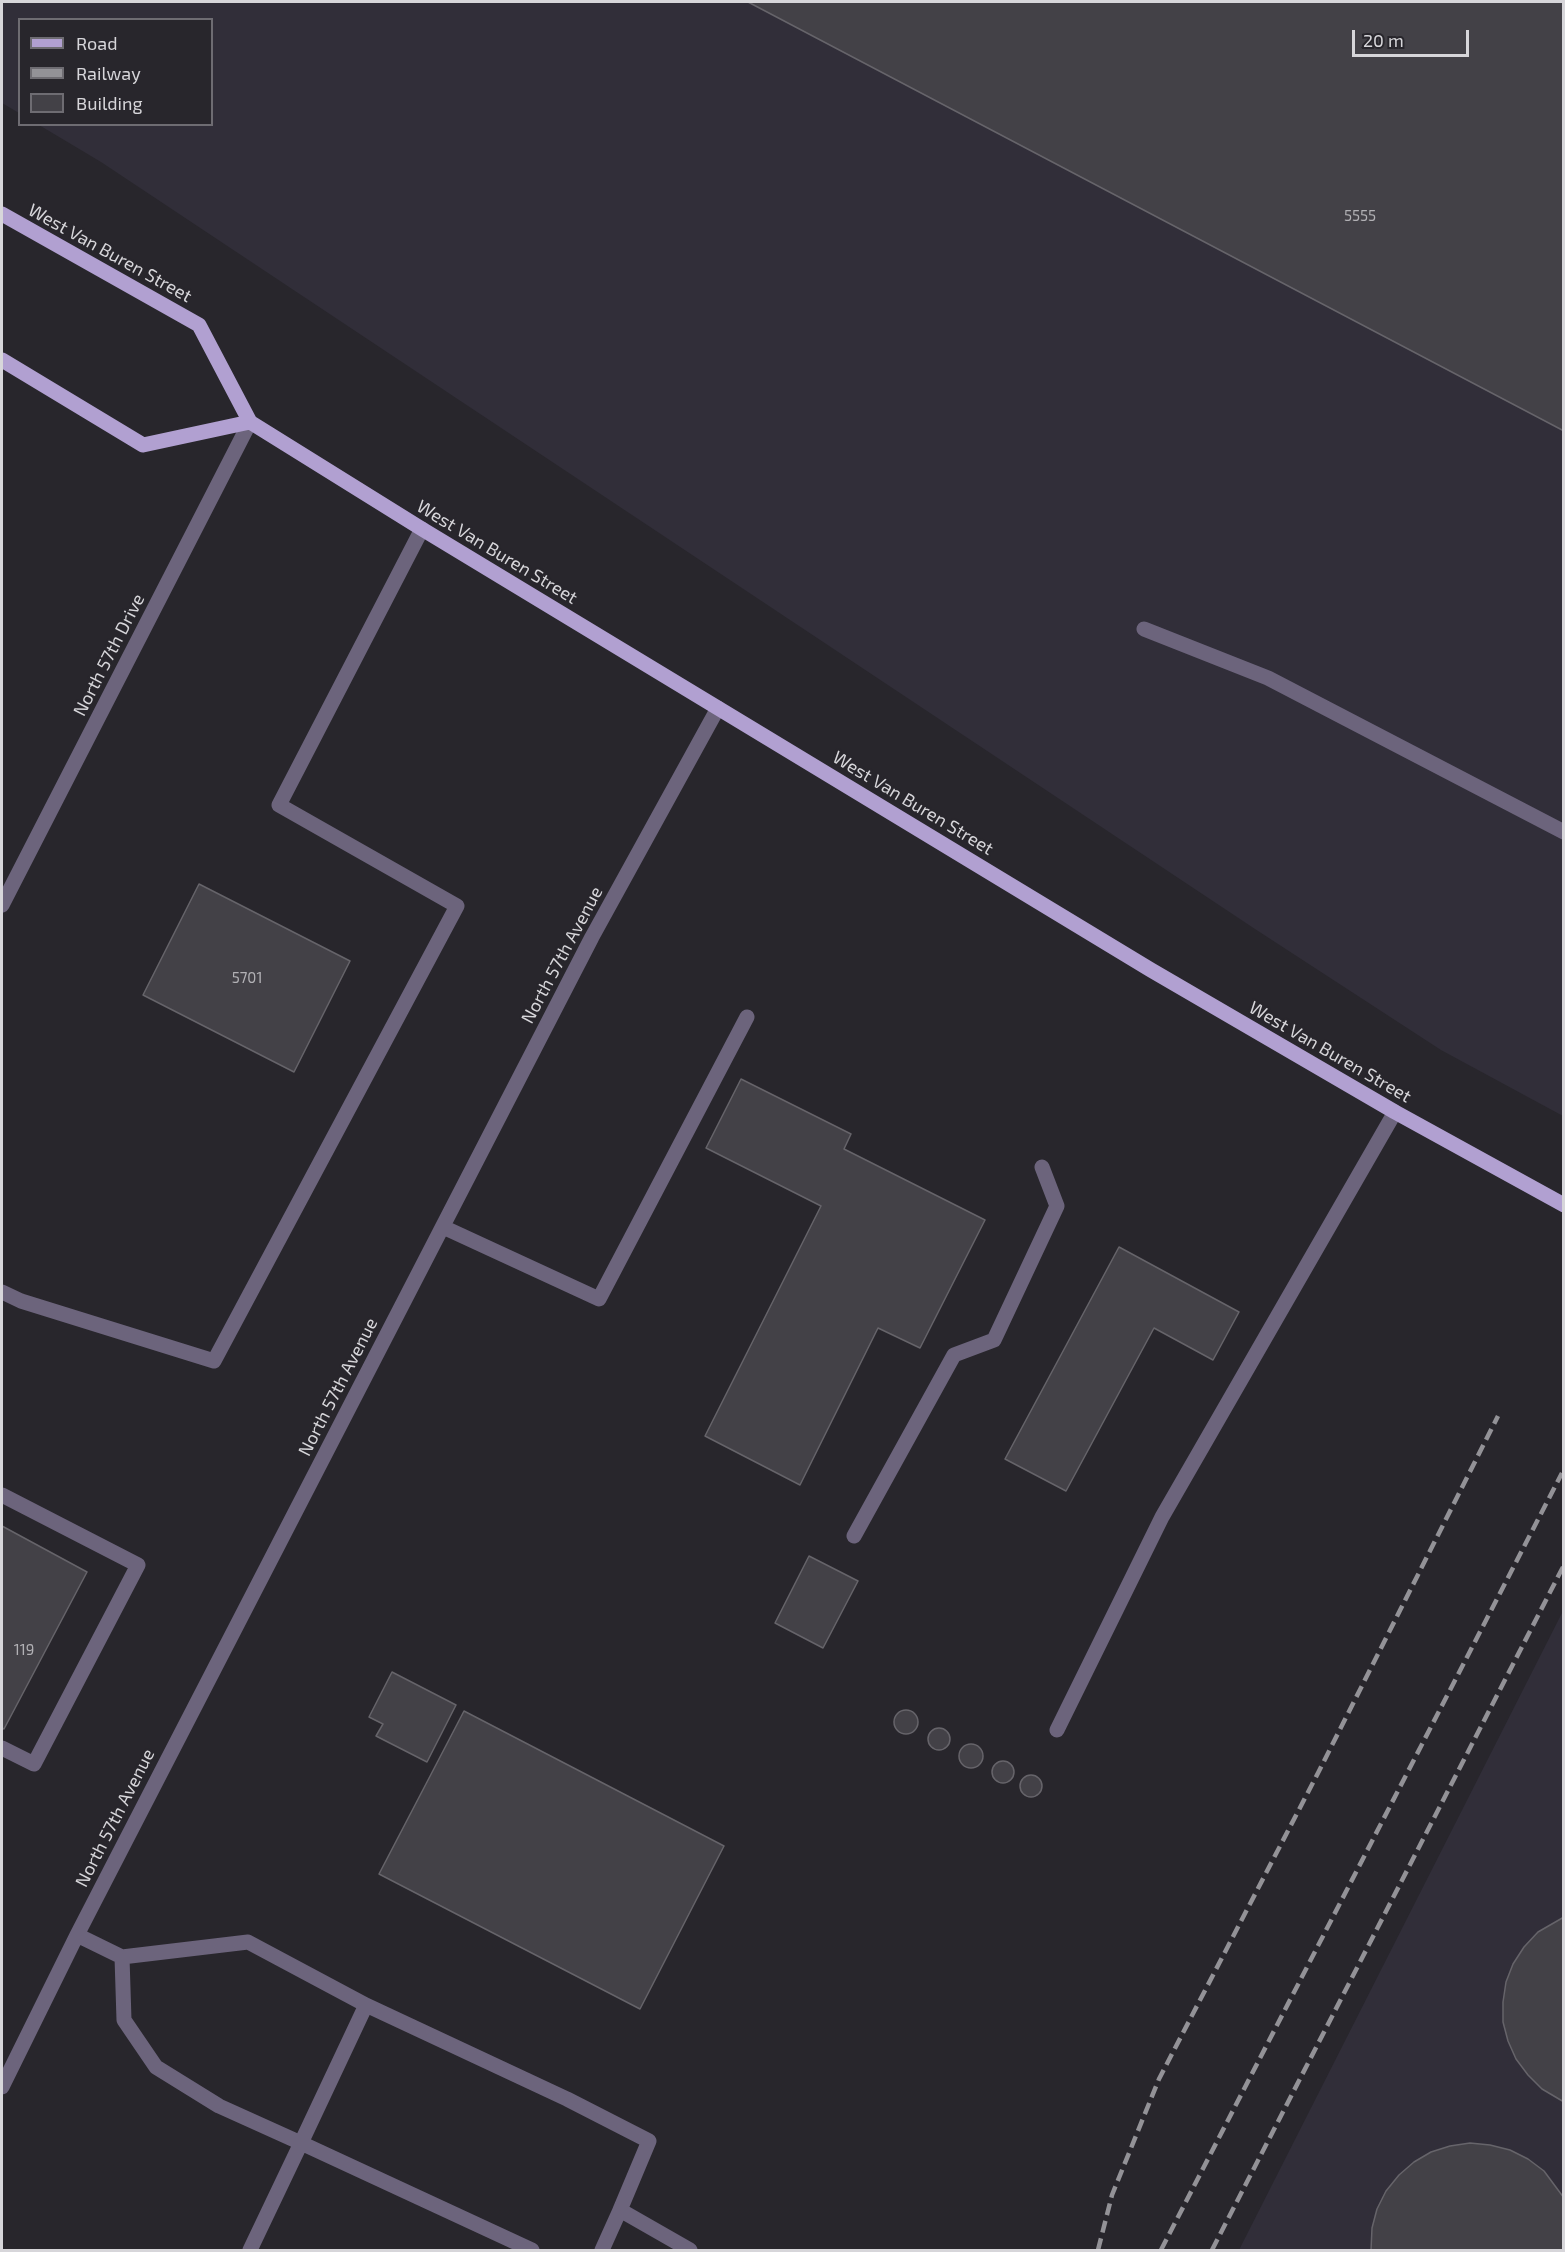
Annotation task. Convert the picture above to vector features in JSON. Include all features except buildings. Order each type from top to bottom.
[{"type":"main road","name":"West Van Buren Street","points":[[2,214],[199,326],[250,422],[422,529],[1151,970],[1395,1112],[1563,1205]]},
{"type":"main road","points":[[2,360],[143,445],[250,422]]},
{"type":"street","name":"North 57th Drive","points":[[2,905],[250,422]]},
{"type":"street","points":[[2,1292],[21,1302],[214,1361],[457,906],[279,805],[422,529]]},
{"type":"street","points":[[1144,629],[1269,678],[1563,832]]},
{"type":"street","name":"North 57th Avenue","points":[[2,2087],[77,1935],[592,937],[718,708]]},
{"type":"street","points":[[443,1227],[599,1299],[747,1017]]},
{"type":"street","points":[[1057,1730],[1162,1517],[1395,1112]]},
{"type":"street","points":[[854,1536],[954,1355],[994,1340],[1057,1206],[1042,1167]]},
{"type":"street","points":[[2,1495],[138,1565],[34,1764],[2,1748]]},
{"type":"street","points":[[77,1935],[122,1957],[248,1942],[366,2004],[567,2099],[649,2141],[602,2250]]},
{"type":"street","points":[[122,1957],[124,2020],[156,2067],[219,2106],[532,2250]]},
{"type":"street","points":[[250,2250],[366,2004]]},
{"type":"street","points":[[620,2210],[690,2250]]},
{"type":"shaded area","points":[[2,2],[1563,2],[1563,1116],[1441,1050],[1255,929],[101,162],[41,126],[213,126],[213,18],[18,18],[18,112],[2,103]]},
{"type":"shaded area","points":[[1563,1611],[1563,2250],[1239,2250]]},
{"type":"railway","points":[[1098,2250],[1112,2195],[1159,2079],[1318,1773],[1498,1416]]},
{"type":"railway","points":[[1161,2250],[1562,1473]]},
{"type":"railway","points":[[1212,2250],[1564,1565]]}]
